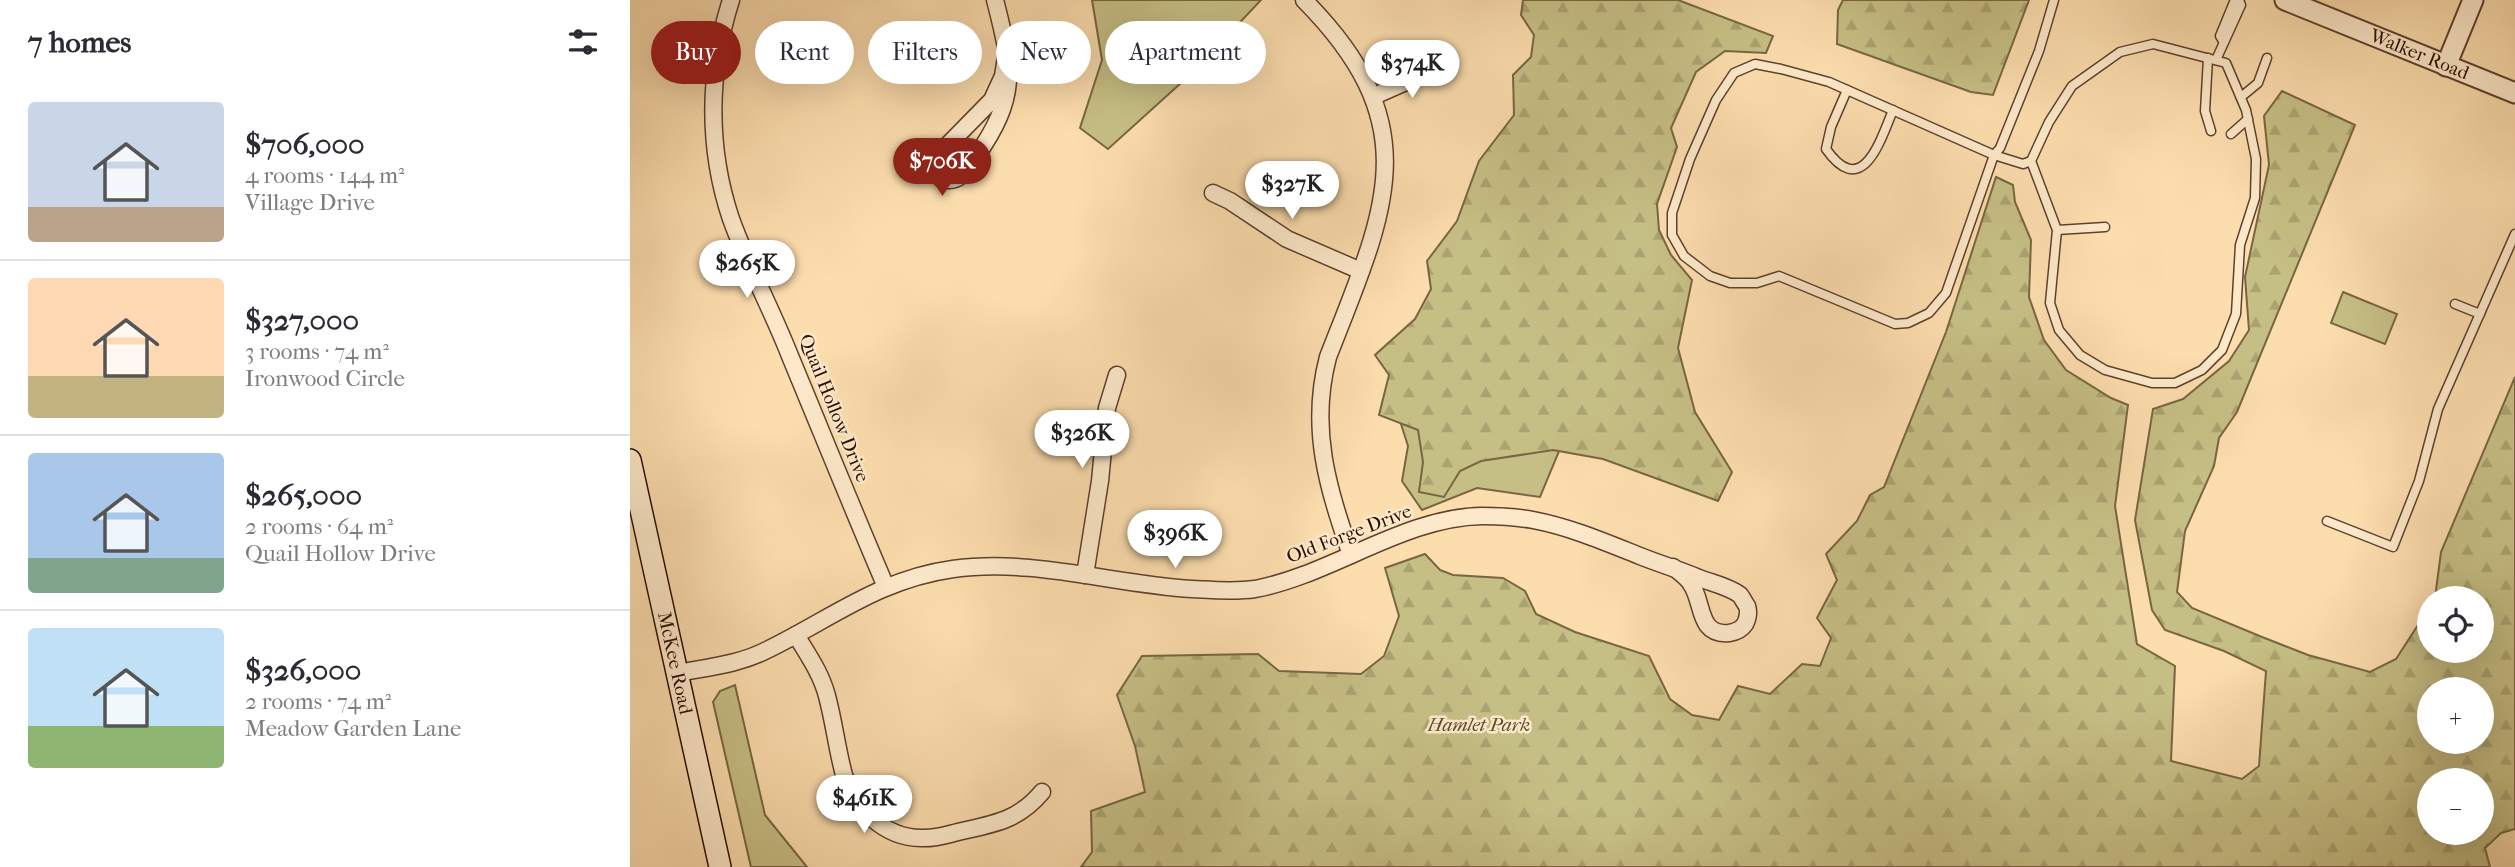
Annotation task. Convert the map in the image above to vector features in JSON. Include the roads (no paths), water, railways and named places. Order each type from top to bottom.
[{"type":"main road","name":"McKee Road","points":[[631,467],[720,867]]},
{"type":"street","name":"Quail Hollow Drive","points":[[731,0],[722,30],[713,96],[716,157],[722,188],[732,220],[886,587]]},
{"type":"street","points":[[995,0],[1000,21]]},
{"type":"street","points":[[1304,0],[1334,31],[1351,54],[1374,96],[1381,122],[1386,173],[1377,225],[1322,379],[1322,455],[1328,484],[1351,555]]},
{"type":"street","name":"Walker Road","points":[[2285,0],[2515,93]]},
{"type":"street","points":[[2446,66],[2473,0]]},
{"type":"street","points":[[1007,51],[1007,95],[995,130],[962,175],[951,181],[942,179],[936,171],[935,162],[939,154],[992,100],[1003,75],[1007,51]]},
{"type":"street","points":[[1374,96],[1434,69]]},
{"type":"street","points":[[1213,192],[1287,239],[1361,271]]},
{"type":"street","points":[[1084,575],[1100,481],[1107,408],[1117,375]]},
{"type":"street","name":"Old Forge Drive","points":[[678,673],[748,658],[796,635],[860,598],[930,574],[978,566],[1014,566],[1172,588],[1228,591],[1255,589],[1312,573],[1385,541],[1452,519],[1482,516],[1532,520],[1596,538],[1673,567],[1741,596],[1748,608],[1747,620],[1741,629],[1732,633],[1719,633],[1708,627],[1701,617],[1693,585],[1673,567]]},
{"type":"street","points":[[796,635],[820,676],[844,775],[851,792],[866,812],[887,829],[920,838],[939,837],[1009,820],[1034,803],[1042,792]]},
{"type":"lane","points":[[2031,161],[2057,230],[2050,303],[2060,330],[2080,355],[2105,370],[2152,383],[2175,383],[2202,370],[2222,349],[2236,314],[2239,245],[2255,198],[2256,159],[2248,119],[2226,63],[2212,59],[2153,44],[2120,52],[2072,86],[2049,122],[2031,161],[2023,164],[1994,155],[1847,90],[1793,72],[1755,64],[1734,73],[1711,112],[1690,159],[1672,213],[1672,235],[1684,256],[1710,276],[1730,283],[1757,283],[1779,276],[1895,324],[1908,323],[1929,313],[1946,293],[1994,155],[2000,148],[2039,51],[2054,0]]},
{"type":"lane","points":[[2211,131],[2206,111],[2212,59],[2223,41],[2220,36],[2234,2],[2238,1]]},
{"type":"lane","points":[[2241,97],[2258,83],[2267,58]]},
{"type":"lane","points":[[1847,90],[1830,127],[1826,149],[1836,163],[1850,170],[1863,167],[1876,152],[1893,110]]},
{"type":"lane","points":[[2231,134],[2248,119]]},
{"type":"lane","points":[[2057,230],[2105,227]]},
{"type":"lane","points":[[2327,521],[2393,547],[2419,481],[2438,409],[2515,234]]},
{"type":"lane","points":[[2455,304],[2480,314]]},
{"type":"park label","name":"Hamlet Park","points":[[1479,725]]}]
